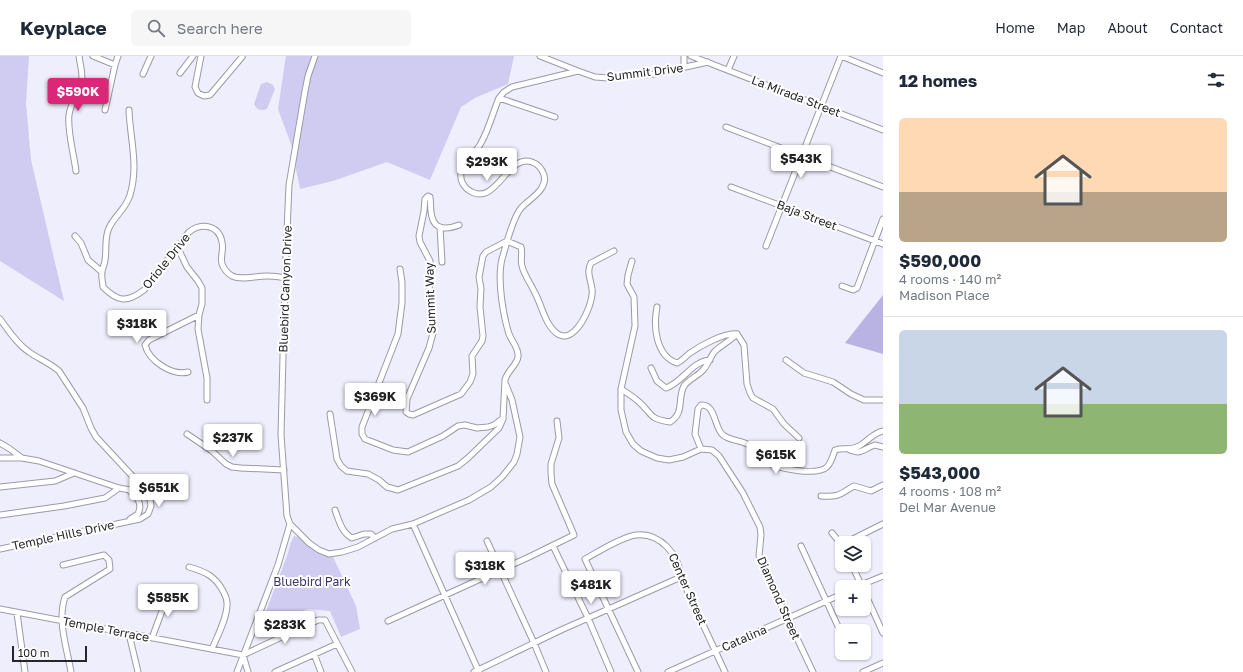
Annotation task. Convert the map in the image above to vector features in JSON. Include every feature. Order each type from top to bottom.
[{"type":"street","points":[[76,171],[68,116],[72,103],[82,82],[82,70],[79,56]]},
{"type":"street","points":[[93,56],[115,65]]},
{"type":"street","points":[[105,110],[118,56]]},
{"type":"street","points":[[143,74],[151,56]]},
{"type":"street","points":[[180,73],[193,56]]},
{"type":"street","points":[[201,56],[196,87],[198,93],[204,96],[210,94],[242,57]]},
{"type":"street","name":"Bluebird Canyon Drive","points":[[290,524],[287,516],[281,423],[289,186],[308,76],[315,56]]},
{"type":"street","name":"Summit Drive","points":[[540,56],[595,77],[608,78],[654,74],[708,62]]},
{"type":"street","points":[[684,56],[684,68]]},
{"type":"street","name":"La Mirada Street","points":[[691,56],[883,130]]},
{"type":"street","points":[[728,70],[734,56]]},
{"type":"street","points":[[766,246],[841,56],[883,73]]},
{"type":"street","points":[[330,414],[337,459],[341,466],[347,471],[368,474],[379,480],[387,487],[398,490],[458,466],[499,428],[503,419],[507,374],[517,361],[518,356],[509,332],[500,281],[502,261],[507,240],[517,214],[543,186],[544,176],[541,168],[536,163],[528,161],[520,162],[513,167],[492,189],[486,193],[478,194],[465,187],[460,174],[463,167],[482,142],[499,98],[504,92],[512,87],[578,71]]},
{"type":"street","points":[[499,98],[555,117]]},
{"type":"street","points":[[75,236],[81,243],[88,260],[102,272],[105,262],[105,240],[109,227],[126,206],[135,170],[129,110]]},
{"type":"street","points":[[726,127],[883,187]]},
{"type":"street","name":"Baja Street","points":[[731,187],[883,244]]},
{"type":"street","name":"Summit Way","points":[[440,227],[435,223],[432,217],[430,197],[428,196],[425,199],[419,236],[420,242],[430,261],[429,284],[433,334],[429,348],[407,400],[406,412],[413,415],[461,394],[470,382],[472,374],[472,356],[482,341],[483,336],[479,277],[483,256],[486,252],[507,240]]},
{"type":"street","points":[[842,286],[853,290],[857,288],[883,218]]},
{"type":"street","points":[[442,262],[440,227],[452,228],[459,225]]},
{"type":"street","name":"Oriole Drive","points":[[102,272],[103,287],[111,295],[127,300],[136,296],[144,290],[189,232],[195,227],[204,226],[210,227],[217,231],[222,242],[222,266],[233,276],[241,278],[269,276],[285,278]]},
{"type":"street","points":[[507,240],[522,247],[522,267],[526,276],[536,293],[549,325],[556,333],[562,336],[567,336],[573,333],[579,328],[584,320],[592,297],[588,270],[591,262],[614,251]]},
{"type":"street","points":[[177,246],[187,267],[198,280],[202,288],[202,304],[199,315],[198,329],[207,378],[207,400]]},
{"type":"street","points":[[632,261],[627,284],[634,297],[635,326],[621,389],[621,410],[626,432],[633,444],[641,451],[649,455],[669,460],[683,457],[701,449],[694,434],[698,409],[701,405],[707,406],[712,412],[720,431],[724,436],[750,446],[768,464],[782,468],[797,471],[815,471],[826,468],[830,463],[835,450],[842,448],[861,452],[875,445],[883,447]]},
{"type":"street","points":[[400,269],[402,282],[402,303],[398,334],[362,427],[362,434],[365,439],[393,450],[408,452],[443,436],[458,426],[465,425],[477,428],[488,427],[503,419]]},
{"type":"street","points":[[657,307],[655,329],[659,344],[667,359],[673,362],[680,362],[690,353],[725,334],[737,334],[744,345],[747,384],[750,393],[753,398],[773,409],[784,424],[799,438]]},
{"type":"street","points":[[188,372],[181,373],[166,368],[147,351],[145,345],[149,340],[199,315]]},
{"type":"street","points":[[0,319],[17,341],[28,351],[59,371],[83,408],[96,437],[135,480],[142,492]]},
{"type":"street","points":[[621,389],[640,402],[655,419],[670,422],[678,415],[682,391],[686,384],[703,370],[715,352],[737,334]]},
{"type":"street","points":[[651,368],[657,381],[666,388],[671,386],[680,377],[703,360],[710,360]]},
{"type":"street","points":[[786,360],[804,373],[833,382],[851,394],[864,400],[883,400]]},
{"type":"street","points":[[236,672],[278,565],[290,524],[309,543],[319,550],[329,554],[342,552],[358,547],[392,529],[413,524],[469,500],[491,487],[508,471],[517,454],[520,437],[512,400],[506,384]]},
{"type":"street","points":[[388,621],[574,535],[551,479],[551,464],[559,438],[557,421]]},
{"type":"street","points":[[850,450],[859,446],[876,432],[883,431]]},
{"type":"street","points":[[187,434],[232,467],[284,470]]},
{"type":"street","points":[[0,443],[22,458]]},
{"type":"street","name":"Diamond Street","points":[[701,449],[712,450],[719,456],[743,493],[760,527],[759,556],[813,672]]},
{"type":"street","points":[[0,458],[22,458],[39,461],[119,488],[142,492]]},
{"type":"street","points":[[0,487],[55,481],[74,473]]},
{"type":"street","points":[[129,490],[135,480]]},
{"type":"street","points":[[821,496],[842,495],[854,486],[871,491],[883,485]]},
{"type":"street","points":[[0,515],[64,506],[105,498],[119,488]]},
{"type":"street","name":"Temple Hills Drive","points":[[125,522],[134,517],[140,510],[140,502],[138,498],[129,490]]},
{"type":"street","name":"Temple Hills Drive","points":[[0,549],[140,519],[148,514],[151,502],[150,499],[142,492]]},
{"type":"street","points":[[335,510],[347,536],[352,538],[364,534],[371,534],[375,538]]},
{"type":"street","points":[[413,524],[446,595],[477,671],[588,618],[681,577]]},
{"type":"street","points":[[859,536],[883,524]]},
{"type":"street","points":[[832,533],[835,537]]},
{"type":"street","name":"Center Street","points":[[609,609],[585,559],[621,540],[636,535],[649,536],[660,541],[670,549],[677,558],[681,577],[725,672]]},
{"type":"street","points":[[487,541],[546,672]]},
{"type":"street","points":[[553,546],[588,618],[611,672]]},
{"type":"street","points":[[801,546],[837,624]]},
{"type":"street","points":[[63,565],[104,555],[109,560],[110,569],[65,597],[62,621],[71,672]]},
{"type":"street","points":[[190,567],[200,570],[217,580],[226,596],[228,603],[212,650]]},
{"type":"street","points":[[871,581],[883,576]]},
{"type":"street","points":[[152,638],[168,592]]},
{"type":"street","name":"Catalina","points":[[668,672],[835,597]]},
{"type":"street","points":[[871,606],[883,633]]},
{"type":"street","name":"Temple Terrace","points":[[0,609],[243,655]]},
{"type":"street","points":[[609,609],[638,672]]},
{"type":"street","points":[[17,613],[25,672]]},
{"type":"street","points":[[243,655],[318,620],[324,620],[327,621],[352,672]]},
{"type":"street","points":[[129,634],[138,672]]},
{"type":"street","points":[[275,672],[337,644]]},
{"type":"street","points":[[314,654],[321,672]]},
{"type":"street","points":[[243,655],[248,672]]},
{"type":"street","points":[[863,672],[883,663]]},
{"type":"green space","points":[[0,56],[29,56],[26,103],[31,160],[64,301],[0,261]]},
{"type":"green space","points":[[286,56],[514,56],[508,84],[475,98],[461,107],[430,180],[387,162],[333,181],[300,189],[291,144],[278,109]]},
{"type":"green space","points":[[267,82],[273,85],[275,89],[267,109],[259,110],[254,104],[261,84]]},
{"type":"green space","name":"Bluebird Park","points":[[294,536],[299,537],[321,554],[333,557],[356,606],[360,629],[341,637],[330,611],[308,609],[280,620],[265,614]]},
{"type":"shaded area","points":[[883,295],[883,354],[845,343]]}]
